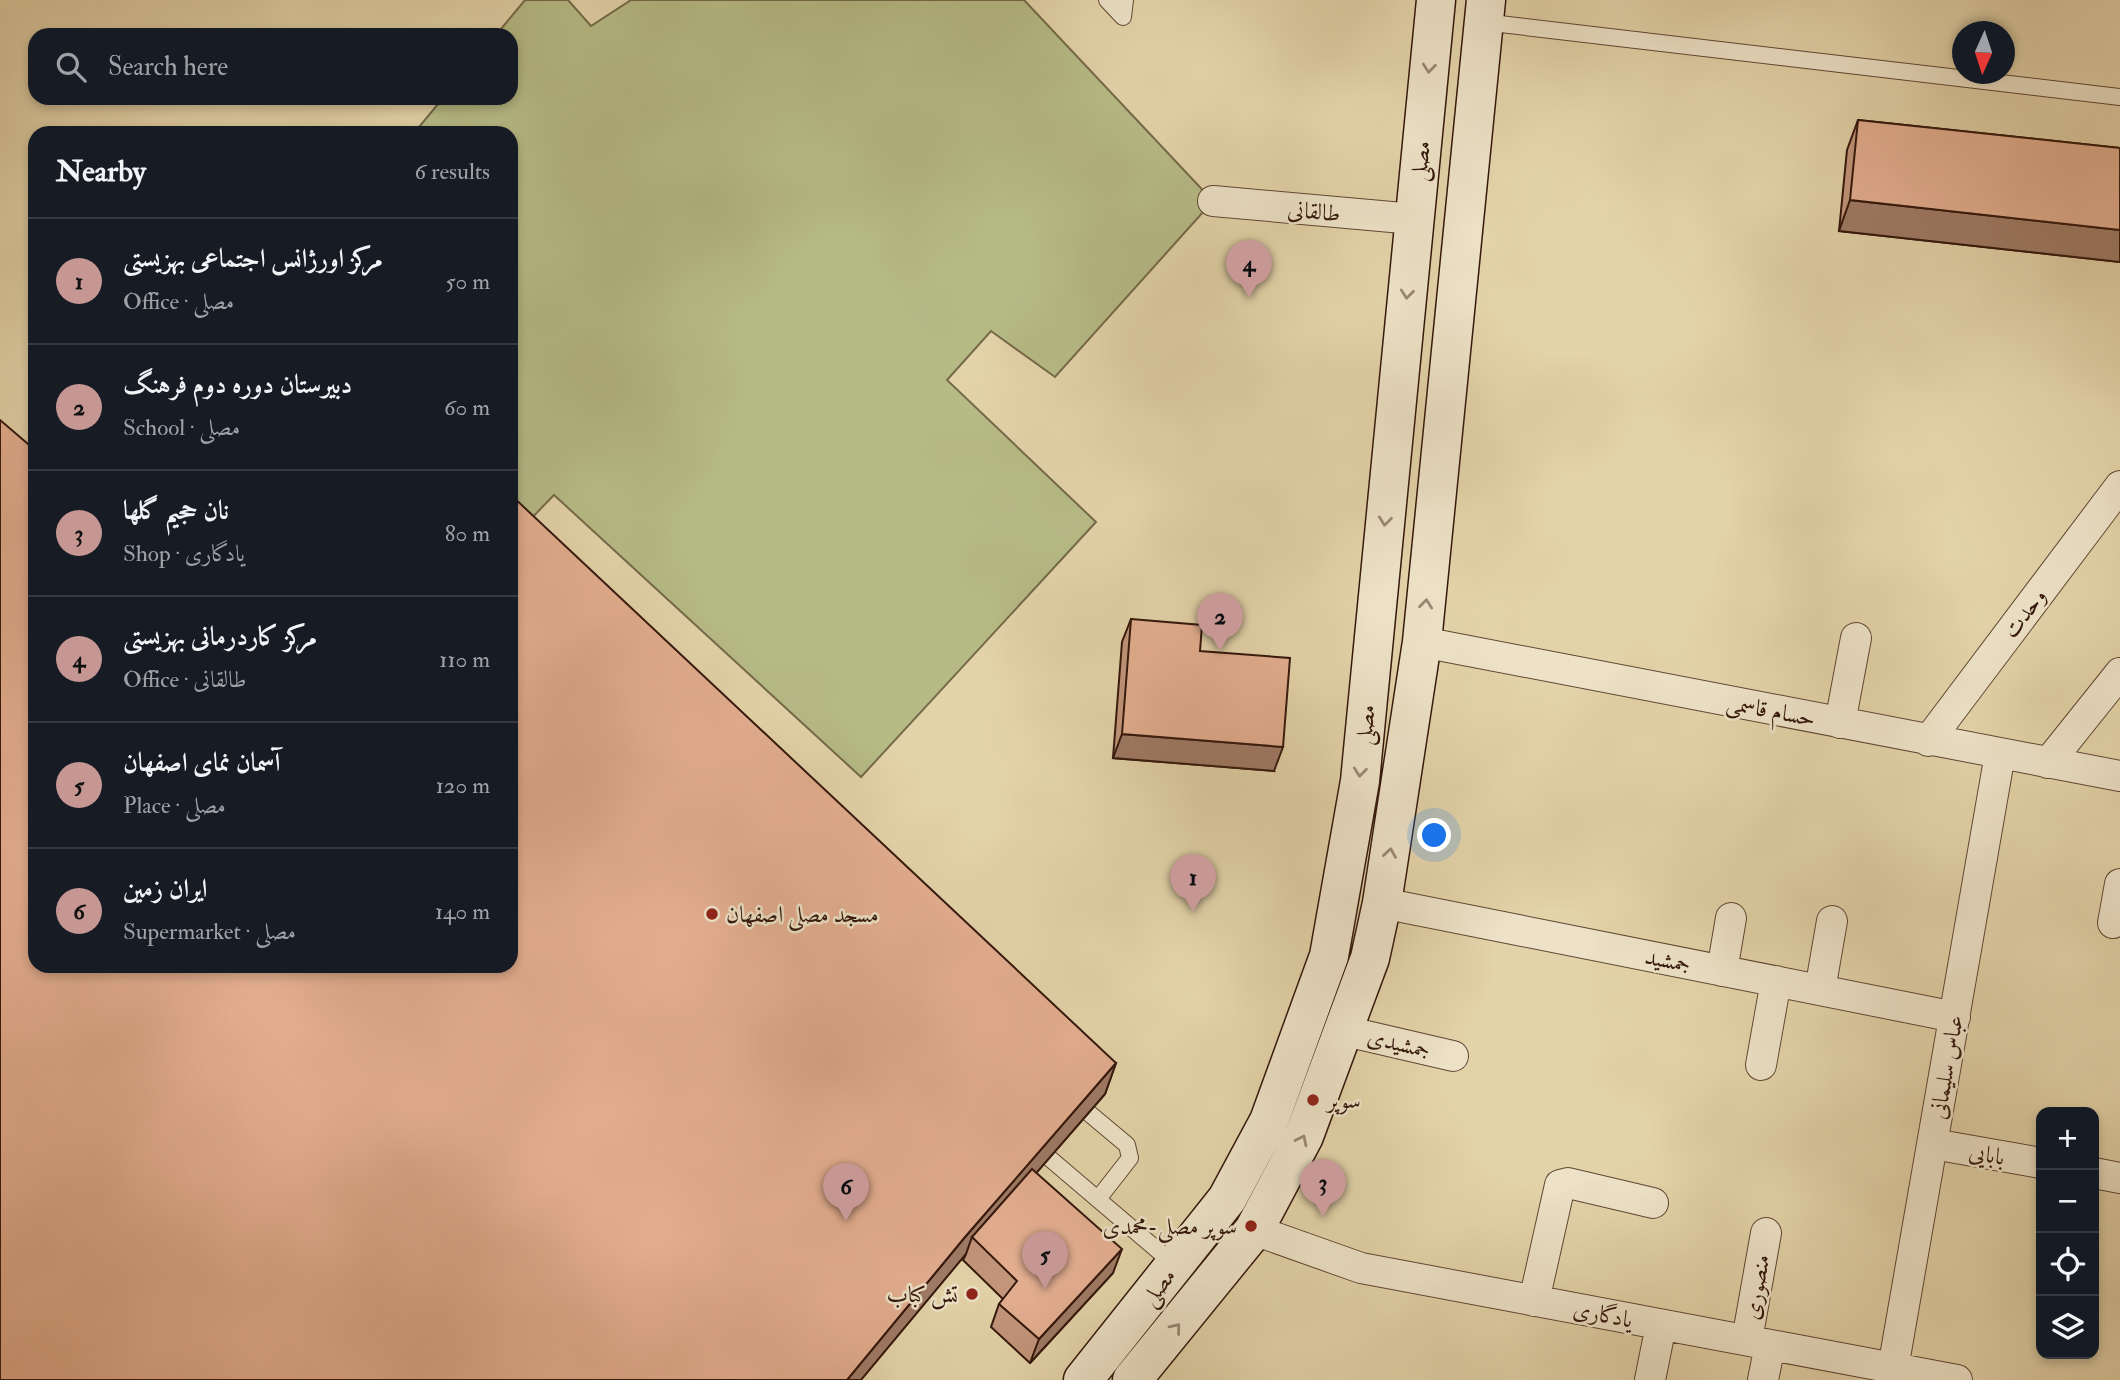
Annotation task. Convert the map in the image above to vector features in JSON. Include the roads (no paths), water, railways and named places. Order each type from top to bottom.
[{"type":"main road","points":[[1435,9],[1484,11]]},
{"type":"main road","name":"مصلی","points":[[1083,1380],[1227,1199],[1269,1121],[1329,956],[1360,781],[1435,9]]},
{"type":"main road","name":"مصلی","points":[[1132,1380],[1254,1230],[1304,1136],[1370,958],[1382,903],[1422,642],[1484,11]]},
{"type":"street","name":"طالقانی","points":[[1213,201],[1414,219]]},
{"type":"street","name":"وحدت","points":[[1928,741],[2120,486]]},
{"type":"street","points":[[1840,723],[1856,638]]},
{"type":"street","name":"حسام قاسمی","points":[[1422,642],[2120,776]]},
{"type":"street","points":[[2048,763],[2120,673]]},
{"type":"street","name":"عباس سلیمانی","points":[[1892,1374],[2000,754]]},
{"type":"street","points":[[2113,923],[2120,884]]},
{"type":"street","name":"جمشید","points":[[1382,903],[1955,1017]]},
{"type":"street","points":[[1722,971],[1731,918]]},
{"type":"street","points":[[1820,990],[1832,921]]},
{"type":"street","points":[[1761,1066],[1776,981]]},
{"type":"street","name":"جمشیدی","points":[[1345,1031],[1453,1056]]},
{"type":"street","name":"بابایی","points":[[1933,1144],[2036,1163]]},
{"type":"street","points":[[2099,1174],[2120,1178]]},
{"type":"street","points":[[1534,1301],[1560,1185],[1567,1183],[1653,1203]]},
{"type":"street","name":"یادگاری","points":[[1254,1230],[1361,1268],[1758,1343],[1892,1374],[1957,1380]]},
{"type":"street","name":"منصوری","points":[[1763,1380],[1758,1343],[1766,1233]]},
{"type":"street","points":[[1650,1380],[1661,1325]]},
{"type":"lane","points":[[1107,0],[1123,17],[1125,0]]},
{"type":"lane","points":[[1484,11],[2120,97]]},
{"type":"lane","points":[[1054,1084],[1127,1145],[1130,1158],[1098,1199]]},
{"type":"lane","points":[[1026,1138],[1175,1265]]},
{"type":"place","name":"مرکز کاردرمانی بهزیستی","points":[[1249,298]]},
{"type":"place","name":"دبیرستان دوره دوم فرهنگ","points":[[1220,651]]},
{"type":"place","name":"مرکز اورژانس اجتماعی بهزیستی","points":[[1193,912]]},
{"type":"place","name":"مسجد مصلی اصفهان","points":[[712,914]]},
{"type":"place","name":"سوپر","points":[[1313,1100]]},
{"type":"place","name":"نان حجیم گلها","points":[[1323,1217]]},
{"type":"place","name":"ایران زمین","points":[[846,1221]]},
{"type":"place","name":"سوپر مصلی-محمدی","points":[[1251,1226]]},
{"type":"place","name":"آسمان نمای اصفهان","points":[[1045,1289]]},
{"type":"place","name":"تش کباب","points":[[972,1294]]}]
